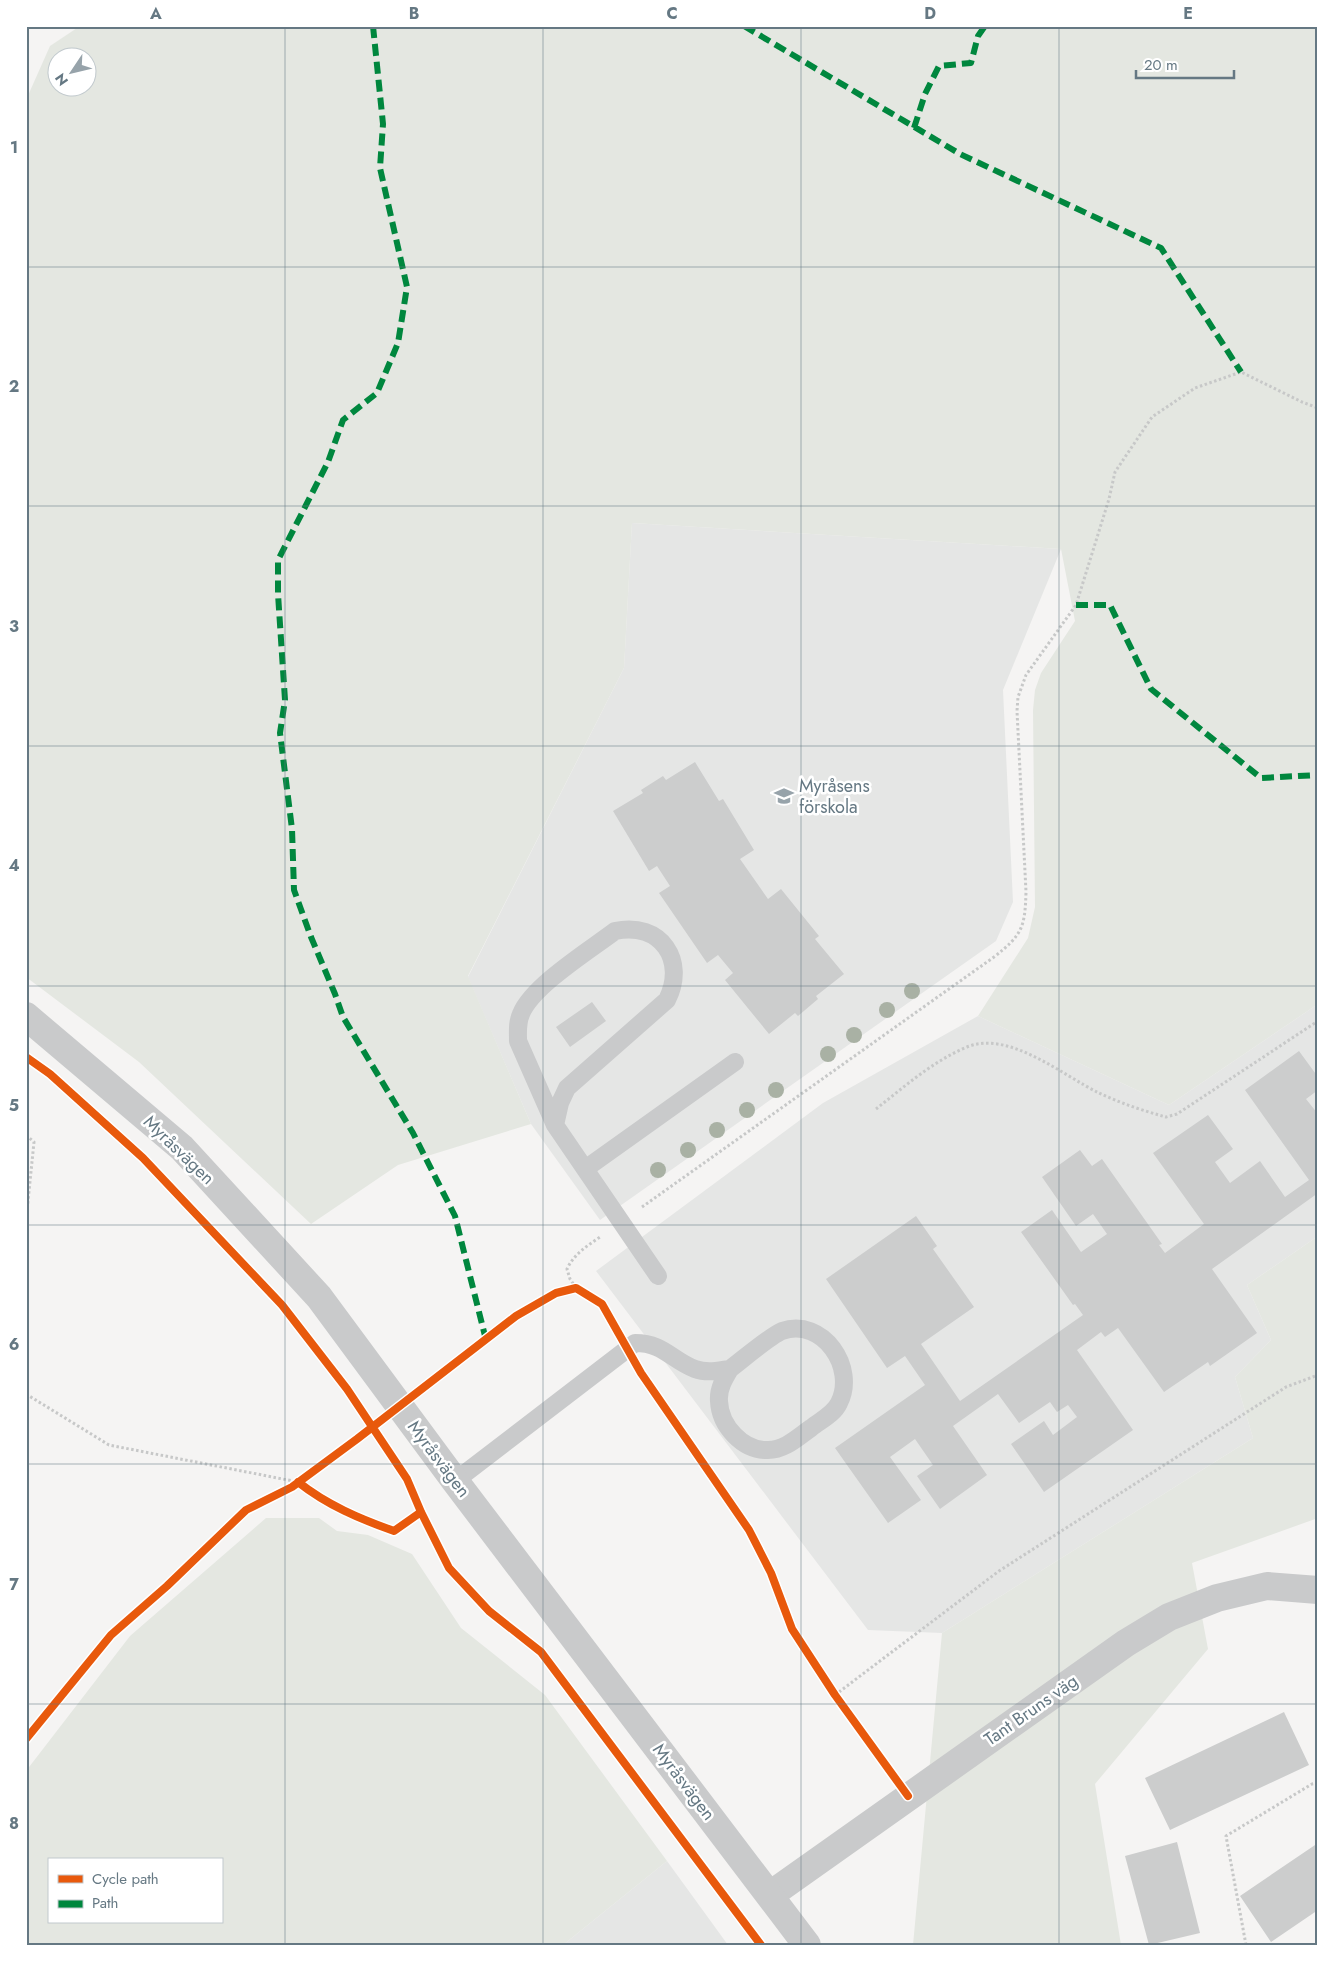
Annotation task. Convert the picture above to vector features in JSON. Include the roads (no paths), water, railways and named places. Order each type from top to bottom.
[{"type":"street","name":"Myråsvägen","points":[[26,1016],[182,1148],[318,1297],[807,1945]]},
{"type":"street","name":"Tant Bruns väg","points":[[770,1895],[1126,1643],[1169,1618],[1217,1598],[1267,1586],[1318,1590]]},
{"type":"lane","points":[[556,1125],[560,1103],[567,1088],[667,1000],[673,988],[674,973],[663,942],[652,933],[627,928],[615,930],[536,990],[521,1014],[517,1027],[518,1040],[556,1125],[658,1276]]},
{"type":"lane","points":[[585,1169],[735,1062]]},
{"type":"lane","points":[[455,1481],[635,1343],[654,1345],[693,1368],[710,1372],[730,1369],[782,1332],[800,1329],[815,1334],[827,1341],[835,1352],[845,1377],[843,1393],[835,1410],[787,1446],[768,1450],[753,1448],[728,1429],[722,1416],[719,1401],[721,1386],[730,1369]]},
{"type":"place","name":"Myråsens förskola","points":[[784,796]]}]
